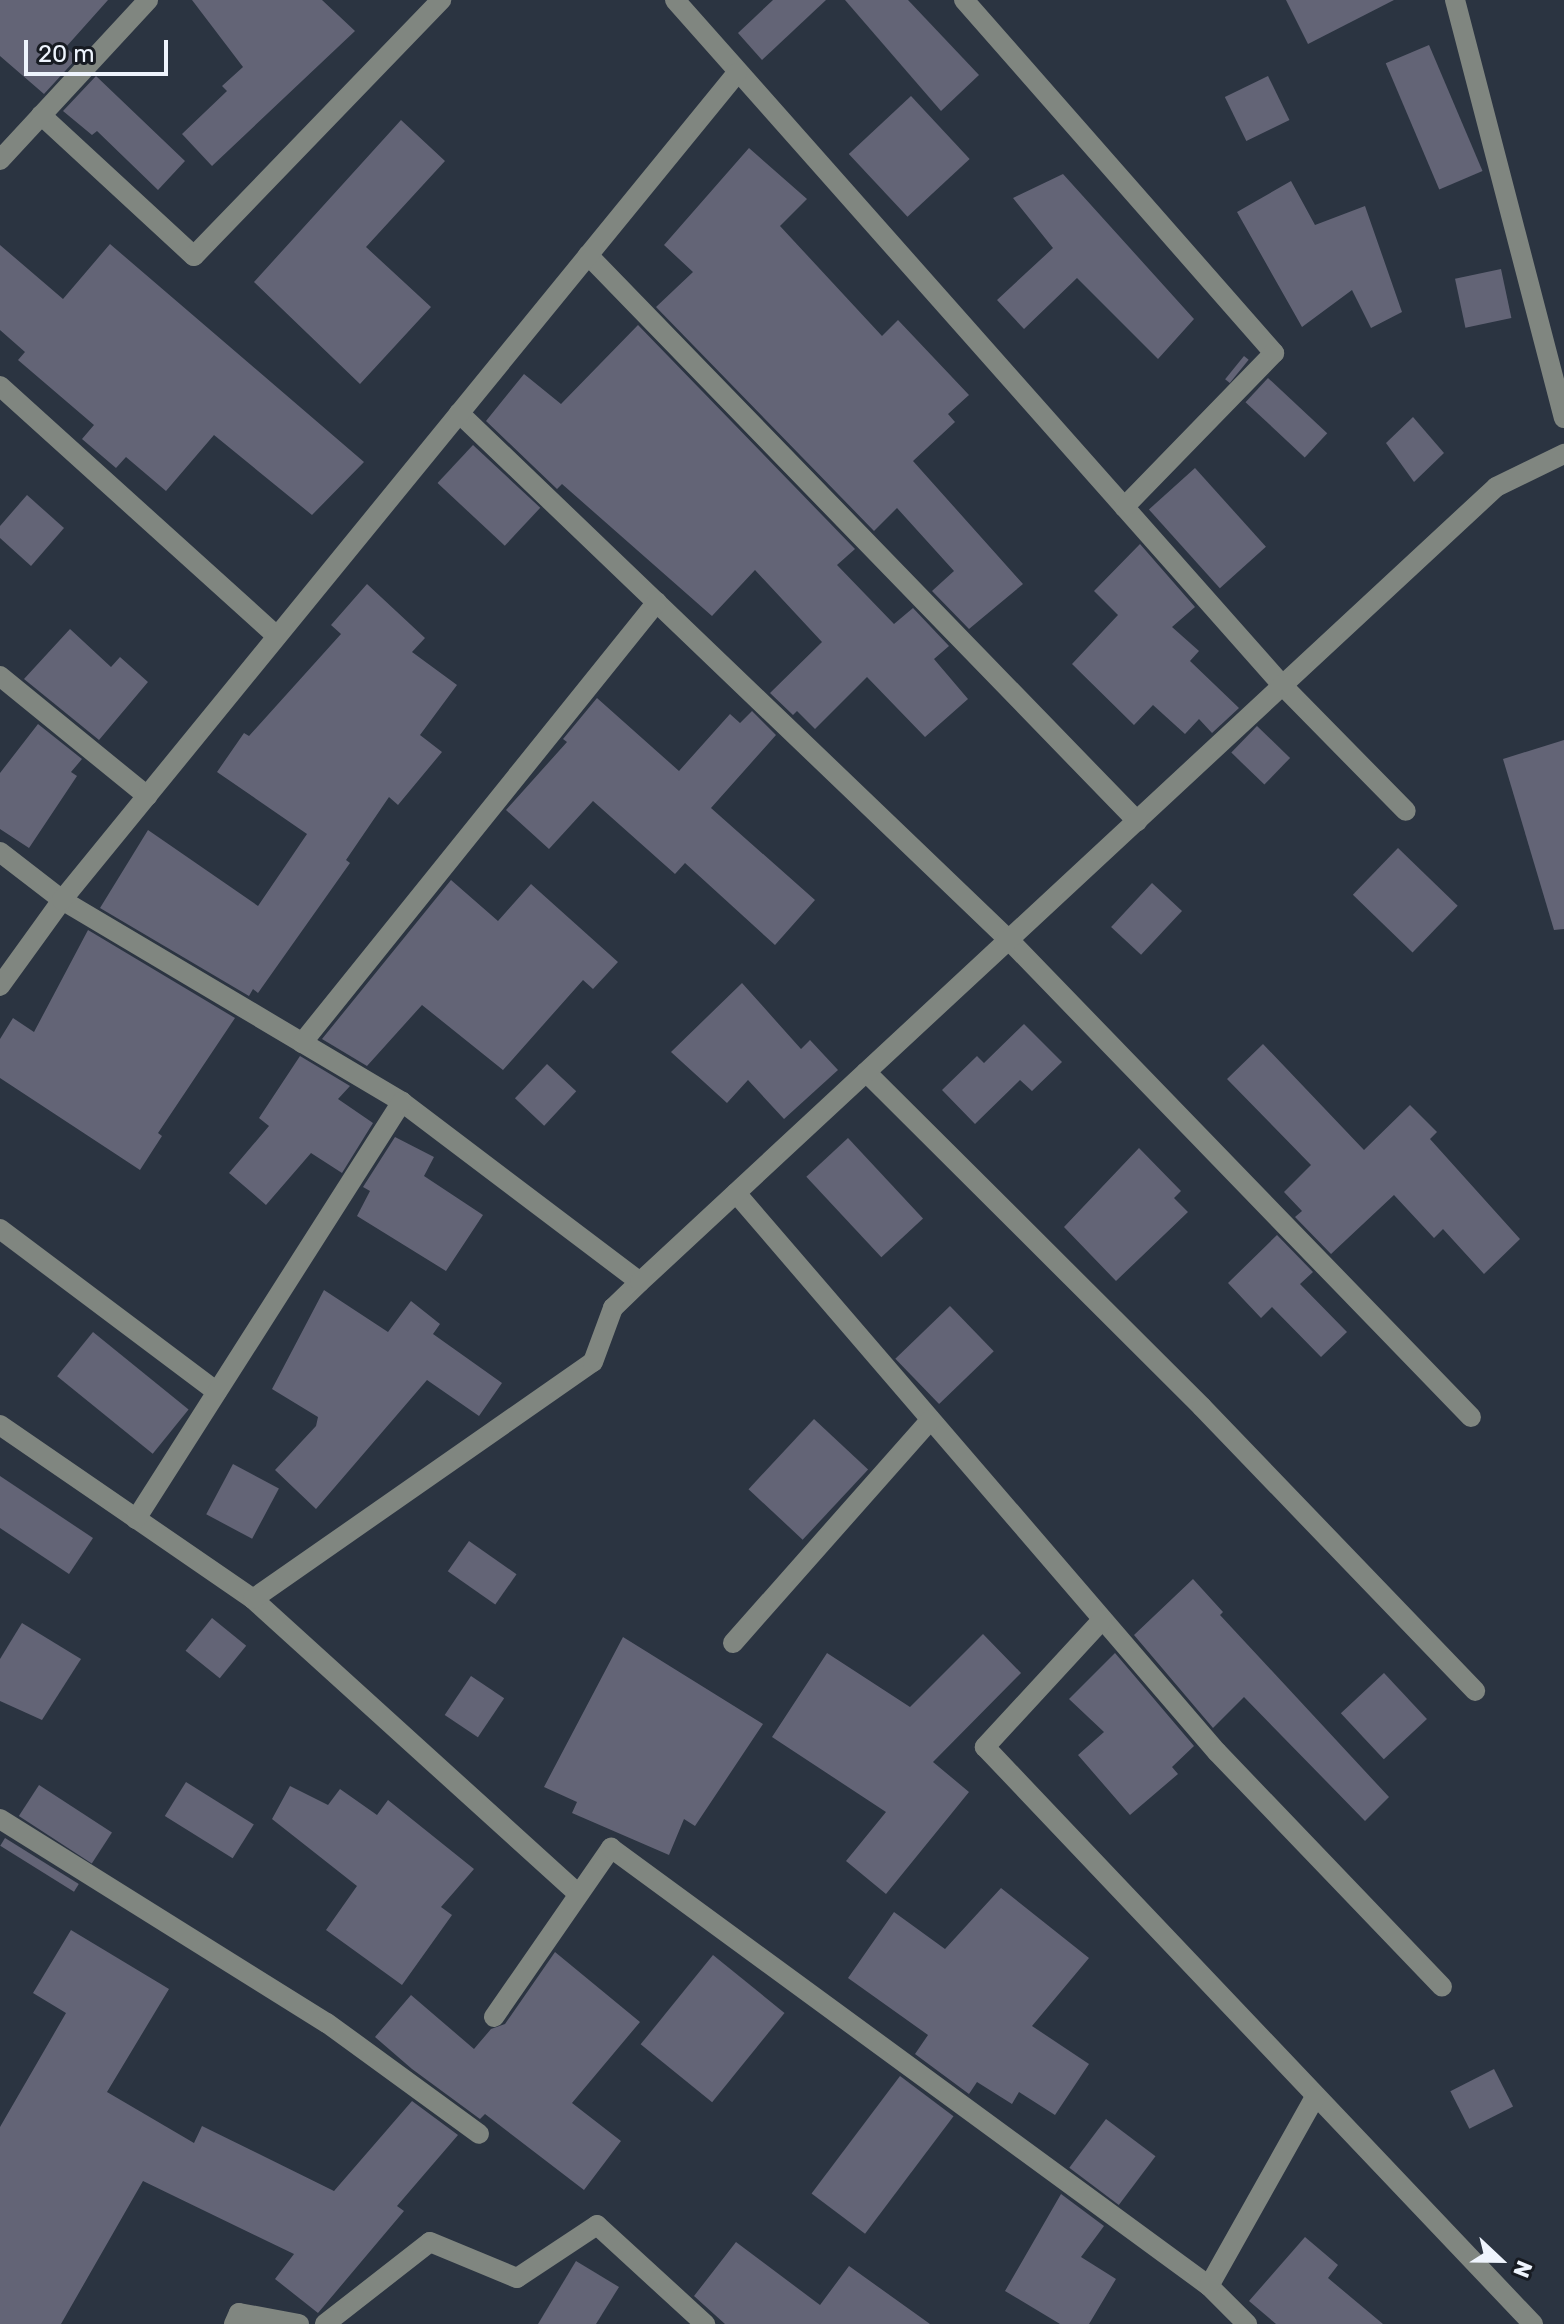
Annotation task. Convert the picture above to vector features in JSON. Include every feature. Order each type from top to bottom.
[{"type":"street","points":[[0,160],[148,0]]},
{"type":"street","points":[[41,115],[194,256],[441,0]]},
{"type":"street","points":[[675,0],[1283,686],[1406,811]]},
{"type":"street","points":[[964,0],[1274,353],[1124,507]]},
{"type":"street","points":[[1455,0],[1564,418]]},
{"type":"street","points":[[0,986],[62,900],[737,73]]},
{"type":"street","points":[[588,255],[1137,821]]},
{"type":"street","points":[[0,386],[277,636]]},
{"type":"street","points":[[459,413],[1009,940],[1471,1417]]},
{"type":"street","points":[[253,1599],[593,1362],[613,1308],[640,1282],[1496,487],[1564,454]]},
{"type":"street","points":[[302,1043],[657,602]]},
{"type":"street","points":[[0,676],[147,796]]},
{"type":"street","points":[[0,852],[62,900],[402,1102],[640,1282]]},
{"type":"street","points":[[866,1072],[1202,1407],[1475,1691]]},
{"type":"street","points":[[136,1519],[402,1102]]},
{"type":"street","points":[[736,1193],[1217,1752],[1442,1987]]},
{"type":"street","points":[[0,1229],[217,1392]]},
{"type":"street","points":[[733,1643],[930,1420]]},
{"type":"street","points":[[0,1425],[253,1599],[576,1892]]},
{"type":"street","points":[[1102,1620],[985,1747],[1533,2324]]},
{"type":"street","points":[[0,1819],[327,2023],[479,2134]]},
{"type":"street","points":[[494,2017],[576,1892],[611,1848],[1209,2286],[1247,2324]]},
{"type":"street","points":[[1209,2286],[1315,2097]]},
{"type":"street","points":[[325,2324],[430,2242],[517,2278],[597,2225],[705,2324]]},
{"type":"street","points":[[234,2324],[239,2313],[299,2324]]},
{"type":"building","points":[[0,0],[108,0],[66,47],[77,58],[44,94],[0,56]]},
{"type":"building","points":[[192,0],[322,0],[355,31],[212,166],[182,134],[227,91],[222,86],[243,67]]},
{"type":"building","points":[[773,0],[826,0],[762,60],[738,33]]},
{"type":"building","points":[[845,0],[908,0],[979,75],[941,111]]},
{"type":"building","points":[[1286,0],[1394,0],[1308,44]]},
{"type":"building","points":[[1429,45],[1483,171],[1439,189],[1386,63]]},
{"type":"building","points":[[96,76],[185,161],[158,190],[97,131],[92,135],[63,111]]},
{"type":"building","points":[[1268,76],[1289,120],[1246,141],[1225,97]]},
{"type":"building","points":[[911,96],[970,159],[907,217],[849,154]]},
{"type":"building","points":[[401,120],[445,161],[366,247],[431,307],[360,384],[254,282]]},
{"type":"building","points":[[749,148],[807,199],[780,226],[882,336],[898,320],[969,395],[948,414],[955,422],[913,461],[1023,584],[969,629],[932,591],[954,571],[897,508],[874,531],[656,307],[693,272],[664,245]]},
{"type":"building","points":[[1063,174],[1194,319],[1158,359],[1077,278],[1024,329],[997,300],[1053,248],[1013,198]]},
{"type":"building","points":[[1291,181],[1315,225],[1365,206],[1402,312],[1371,328],[1352,290],[1302,327],[1237,212]]},
{"type":"building","points":[[110,244],[364,462],[312,515],[214,435],[166,491],[126,457],[116,468],[82,439],[94,425],[18,360],[25,352],[0,330],[0,245],[63,299]]},
{"type":"building","points":[[1501,269],[1511,318],[1465,328],[1455,279]]},
{"type":"building","points":[[638,325],[855,549],[837,565],[894,624],[913,608],[949,646],[934,659],[968,699],[925,737],[867,677],[815,729],[797,711],[793,715],[770,693],[822,642],[755,570],[712,616],[562,484],[557,489],[486,421],[524,374],[561,404]]},
{"type":"building","points":[[1244,356],[1249,360],[1230,383],[1225,379]]},
{"type":"building","points":[[1268,378],[1327,433],[1305,457],[1245,402]]},
{"type":"building","points":[[1413,417],[1444,453],[1414,482],[1386,443]]},
{"type":"building","points":[[473,445],[540,508],[505,546],[438,483]]},
{"type":"building","points":[[1195,468],[1266,547],[1220,588],[1149,509]]},
{"type":"building","points":[[27,495],[64,528],[31,566],[0,538],[0,526]]},
{"type":"building","points":[[1140,544],[1195,607],[1172,627],[1199,651],[1190,661],[1239,708],[1212,733],[1199,719],[1185,734],[1153,705],[1134,725],[1072,664],[1118,615],[1094,591]]},
{"type":"building","points":[[367,584],[425,638],[412,652],[457,685],[420,735],[442,752],[398,805],[389,797],[346,860],[350,863],[258,993],[253,989],[249,996],[100,908],[148,830],[258,906],[307,834],[217,772],[244,733],[249,736],[341,634],[331,625]]},
{"type":"building","points":[[70,629],[111,667],[120,657],[148,682],[99,740],[24,679]]},
{"type":"building","points":[[597,698],[679,771],[730,714],[740,723],[752,711],[776,735],[711,808],[815,900],[775,945],[685,863],[675,874],[593,801],[549,849],[506,810],[567,742],[563,739]]},
{"type":"building","points":[[38,724],[82,759],[71,772],[77,776],[29,848],[0,829],[0,773]]},
{"type":"building","points":[[1257,726],[1290,758],[1264,785],[1231,753]]},
{"type":"building","points":[[1564,740],[1564,929],[1554,930],[1503,759]]},
{"type":"building","points":[[1398,848],[1458,906],[1413,952],[1353,895]]},
{"type":"building","points":[[451,880],[498,921],[531,884],[618,962],[593,989],[583,980],[503,1070],[422,1005],[367,1066],[322,1039]]},
{"type":"building","points":[[1152,883],[1182,911],[1141,955],[1111,927]]},
{"type":"building","points":[[88,930],[235,1018],[158,1133],[162,1136],[140,1170],[0,1078],[0,1039],[13,1018],[34,1032]]},
{"type":"building","points":[[742,983],[801,1049],[810,1040],[838,1070],[784,1119],[748,1080],[727,1103],[671,1052]]},
{"type":"building","points":[[1024,1024],[1062,1062],[1032,1091],[1020,1080],[975,1124],[942,1090],[977,1056],[984,1063]]},
{"type":"building","points":[[1263,1044],[1364,1150],[1410,1105],[1437,1132],[1430,1139],[1520,1239],[1484,1274],[1443,1229],[1434,1238],[1394,1195],[1331,1254],[1295,1217],[1302,1211],[1284,1192],[1311,1165],[1227,1079]]},
{"type":"building","points":[[300,1056],[350,1086],[338,1099],[373,1123],[342,1173],[311,1153],[266,1205],[229,1173],[269,1126],[259,1118]]},
{"type":"building","points":[[547,1064],[576,1091],[544,1126],[515,1098]]},
{"type":"building","points":[[395,1137],[434,1157],[424,1176],[483,1215],[446,1271],[357,1216],[370,1191],[363,1187]]},
{"type":"building","points":[[848,1138],[923,1218],[881,1257],[806,1177]]},
{"type":"building","points":[[1139,1148],[1181,1191],[1174,1198],[1188,1212],[1116,1281],[1064,1227]]},
{"type":"building","points":[[1277,1235],[1313,1272],[1300,1284],[1347,1332],[1321,1357],[1272,1307],[1261,1318],[1228,1283]]},
{"type":"building","points":[[324,1290],[388,1332],[411,1301],[440,1324],[433,1334],[502,1383],[479,1416],[427,1380],[316,1509],[275,1470],[316,1426],[318,1417],[272,1389]]},
{"type":"building","points":[[950,1306],[994,1351],[939,1404],[895,1359]]},
{"type":"building","points":[[93,1332],[189,1409],[153,1454],[57,1376]]},
{"type":"building","points":[[814,1419],[868,1469],[803,1540],[749,1489]]},
{"type":"building","points":[[233,1464],[279,1488],[252,1539],[206,1514]]},
{"type":"building","points":[[0,1476],[93,1538],[69,1574],[0,1528]]},
{"type":"building","points":[[469,1541],[517,1574],[495,1605],[448,1571]]},
{"type":"building","points":[[1193,1579],[1223,1612],[1220,1615],[1389,1797],[1365,1821],[1244,1697],[1213,1728],[1134,1635]]},
{"type":"building","points":[[212,1618],[246,1646],[220,1678],[186,1651]]},
{"type":"building","points":[[22,1623],[81,1659],[42,1720],[0,1701],[0,1659]]},
{"type":"building","points":[[983,1634],[1021,1673],[933,1762],[969,1792],[886,1894],[846,1861],[886,1812],[772,1737],[827,1653],[910,1707]]},
{"type":"building","points":[[623,1637],[763,1724],[695,1826],[684,1819],[669,1855],[572,1813],[577,1802],[544,1787]]},
{"type":"building","points":[[1115,1653],[1194,1746],[1172,1767],[1178,1774],[1130,1815],[1078,1755],[1104,1732],[1069,1699]]},
{"type":"building","points":[[1384,1673],[1427,1719],[1384,1759],[1341,1713]]},
{"type":"building","points":[[471,1676],[504,1698],[478,1737],[445,1715]]},
{"type":"building","points":[[186,1782],[254,1824],[233,1858],[165,1816]]},
{"type":"building","points":[[39,1785],[112,1832],[92,1863],[19,1816]]},
{"type":"building","points":[[290,1786],[328,1805],[340,1789],[377,1815],[388,1800],[474,1869],[441,1907],[452,1915],[402,1985],[326,1930],[357,1886],[272,1819]]},
{"type":"building","points":[[5,1838],[79,1884],[74,1892],[0,1846]]},
{"type":"building","points":[[1001,1888],[1089,1958],[1032,2026],[1089,2064],[1055,2115],[1019,2092],[1012,2104],[977,2082],[969,2094],[915,2054],[928,2035],[848,1978],[894,1912],[945,1949]]},
{"type":"building","points":[[71,1930],[169,1989],[107,2092],[194,2143],[202,2126],[334,2191],[412,2101],[458,2135],[397,2206],[404,2211],[318,2313],[275,2279],[294,2254],[143,2181],[61,2324],[0,2324],[0,2127],[66,2013],[33,1993]]},
{"type":"building","points":[[555,1952],[640,2022],[572,2103],[621,2141],[584,2190],[485,2114],[480,2119],[412,2069],[375,2037],[411,1995],[474,2049],[491,2029],[505,2024]]},
{"type":"building","points":[[713,1955],[784,2013],[712,2102],[641,2044]]},
{"type":"building","points":[[1494,2069],[1513,2106],[1469,2129],[1450,2091]]},
{"type":"building","points":[[900,2076],[954,2116],[865,2234],[812,2193]]},
{"type":"building","points":[[1106,2119],[1156,2156],[1119,2205],[1069,2168]]},
{"type":"building","points":[[1061,2194],[1104,2226],[1081,2257],[1116,2279],[1089,2324],[1060,2324],[1005,2291]]},
{"type":"building","points":[[1305,2237],[1338,2265],[1328,2278],[1383,2324],[1276,2324],[1249,2301]]},
{"type":"building","points":[[736,2242],[820,2305],[849,2266],[930,2324],[725,2324],[694,2296]]},
{"type":"building","points":[[576,2261],[619,2287],[596,2324],[538,2324]]}]
